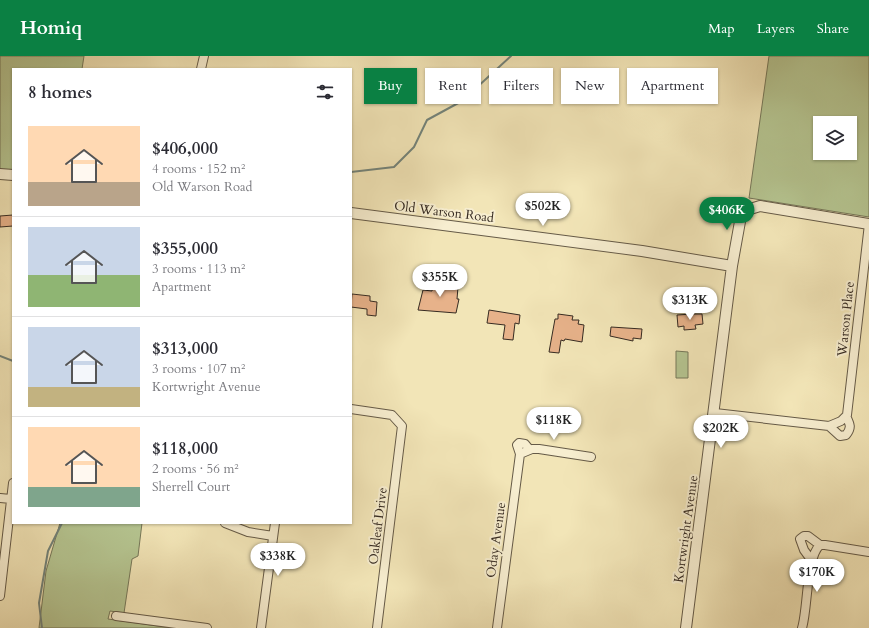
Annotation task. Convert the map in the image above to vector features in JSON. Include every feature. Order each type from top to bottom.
[{"type":"street","points":[[201,68],[204,56]]},
{"type":"street","points":[[0,174],[12,175]]},
{"type":"street","points":[[732,266],[741,216],[753,207],[760,206],[869,224]]},
{"type":"street","name":"Old Warson Road","points":[[352,213],[642,251],[732,266]]},
{"type":"street","name":"Warson Place","points":[[715,413],[829,426],[840,436],[846,435],[850,430],[850,425],[846,416],[869,224]]},
{"type":"street","name":"Kortwright Avenue","points":[[686,628],[715,413],[732,266]]},
{"type":"street","name":"Oakleaf Drive","points":[[352,409],[392,415],[402,426],[377,628]]},
{"type":"street","points":[[829,426],[841,421],[846,416]]},
{"type":"street","name":"Oday Avenue","points":[[497,628],[520,454],[530,450],[539,449],[591,456]]},
{"type":"street","points":[[0,596],[12,492]]},
{"type":"street","points":[[0,498],[11,500]]},
{"type":"street","points":[[228,524],[248,532],[273,536]]},
{"type":"street","points":[[261,628],[275,524]]},
{"type":"street","points":[[812,561],[804,550],[800,539],[804,536],[808,536],[822,545],[869,552]]},
{"type":"street","points":[[802,628],[812,561],[816,548],[822,545]]},
{"type":"street","points":[[116,616],[207,628]]},
{"type":"green space","points":[[0,56],[84,56],[82,68],[12,68],[12,171],[0,170]]},
{"type":"green space","points":[[769,56],[869,56],[869,217],[749,198]]},
{"type":"green space","points":[[676,351],[688,352],[688,378],[676,378]]},
{"type":"green space","points":[[60,524],[142,524],[138,556],[132,559],[124,613],[110,611],[108,619],[172,628],[39,628],[46,571]]},
{"type":"building","points":[[12,215],[12,226],[0,227],[0,216]]},
{"type":"building","points":[[434,277],[448,279],[448,286],[458,287],[457,299],[459,299],[456,313],[418,310],[423,290],[432,291]]},
{"type":"building","points":[[352,294],[370,296],[370,301],[377,302],[376,316],[367,315],[367,309],[352,307]]},
{"type":"building","points":[[489,310],[520,315],[519,324],[515,323],[513,340],[503,339],[505,325],[487,323]]},
{"type":"building","points":[[558,314],[573,316],[572,320],[579,320],[578,324],[584,325],[582,342],[565,339],[564,341],[561,340],[559,353],[549,352],[555,319],[558,319]]},
{"type":"building","points":[[702,314],[703,324],[695,325],[696,329],[684,330],[684,326],[678,327],[677,315]]},
{"type":"building","points":[[611,327],[642,329],[641,339],[633,338],[633,341],[610,336]]},
{"type":"waterway","points":[[352,172],[394,167],[414,147],[427,120],[462,101],[511,56]]},
{"type":"waterway","points":[[0,356],[12,361]]},
{"type":"waterway","points":[[42,628],[39,603],[48,551],[62,524]]}]
